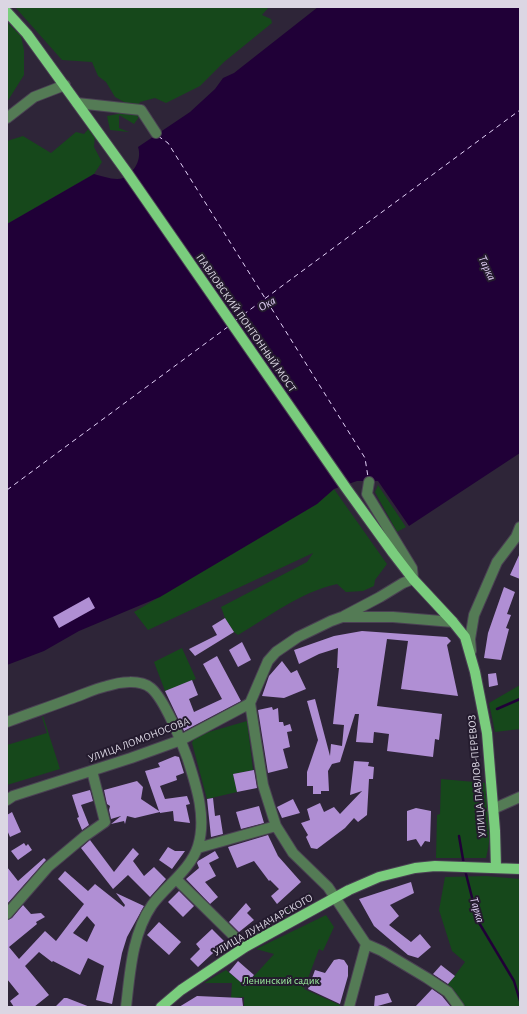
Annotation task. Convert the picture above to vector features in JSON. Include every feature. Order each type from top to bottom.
[{"type":"main road","name":"ПАВЛОВСКИЙ ПОНТОННЫЙ МОСТ","points":[[7,12],[27,34],[65,85],[346,488],[412,579]]},
{"type":"main road","name":"УЛИЦА ПАВЛОВ-ПЕРЕВОЗ","points":[[412,579],[453,622],[465,637],[472,659],[487,733],[496,868]]},
{"type":"main road","name":"УЛИЦА ЛУНАЧАРСКОГО","points":[[161,1007],[245,947],[336,898],[379,877],[423,867],[435,866],[520,869]]},
{"type":"street","points":[[7,118],[34,97],[65,85]]},
{"type":"street","points":[[77,103],[141,110],[156,133]]},
{"type":"street","points":[[369,482],[367,494],[412,568],[412,579],[403,582],[380,597],[342,617],[303,634],[276,652],[268,661],[259,678],[250,703],[263,785],[276,826],[293,853],[336,898],[366,944],[382,951],[448,992],[459,1007]]},
{"type":"street","name":"УЛИЦА ПАВЛОВ-ПЕРЕВОЗ","points":[[472,659],[470,639],[474,615],[497,562],[516,537],[520,527]]},
{"type":"street","points":[[342,617],[393,616],[453,622]]},
{"type":"street","points":[[7,722],[107,686],[137,683],[150,687],[161,699],[176,734],[181,740],[193,774],[203,830],[198,848],[176,879],[153,904],[139,930],[126,1007]]},
{"type":"street","name":"УЛИЦА ЛОМОНОСОВА","points":[[7,800],[13,796],[92,771],[181,740],[250,703]]},
{"type":"street","points":[[7,914],[48,867],[85,836],[105,822],[92,771]]},
{"type":"street","points":[[493,809],[520,797]]},
{"type":"street","points":[[198,848],[276,826]]},
{"type":"street","points":[[176,879],[245,947]]},
{"type":"street","points":[[348,1007],[366,944]]},
{"type":"green space","points":[[15,7],[269,7],[262,15],[271,19],[272,23],[224,62],[200,86],[166,103],[155,98],[140,102],[136,110],[141,114],[134,124],[119,115],[119,128],[129,132],[110,130],[107,116],[118,114],[124,102],[115,97],[106,82],[98,76],[92,62],[62,60]]},
{"type":"green space","points":[[7,22],[21,36],[24,50],[24,75],[7,102]]},
{"type":"green space","points":[[90,127],[95,134],[94,147],[102,162],[94,174],[7,224],[7,141],[23,136],[51,153],[76,132],[84,134]]},
{"type":"green space","points":[[378,485],[406,527],[397,532],[375,492]]},
{"type":"green space","points":[[334,489],[387,564],[375,580],[374,586],[363,591],[346,592],[337,584],[323,588],[285,606],[238,635],[234,632],[225,618],[221,607],[307,562],[313,553],[148,630],[134,612],[317,504]]},
{"type":"green space","points":[[182,648],[196,679],[165,691],[154,662]]},
{"type":"green space","points":[[520,685],[520,729],[495,732],[489,703]]},
{"type":"green space","points":[[43,716],[60,769],[7,785],[7,745],[47,733],[42,717]]},
{"type":"green space","points":[[247,721],[253,770],[233,774],[237,792],[207,799],[192,743],[195,736]]},
{"type":"green space","points":[[441,779],[486,783],[490,830],[486,858],[436,858],[437,815],[440,814]]},
{"type":"green space","points":[[486,876],[520,879],[520,1007],[464,1007],[447,986],[465,962],[452,951],[439,910],[445,877]]},
{"type":"green space","points":[[310,892],[308,901],[304,905],[248,938],[245,935]]},
{"type":"green space","name":"Ленинский садик","points":[[326,915],[334,927],[323,951],[319,949],[304,989],[340,1005],[339,1007],[244,1007],[244,997],[231,998],[232,983],[204,983],[226,970],[245,986],[274,954],[256,949]]},
{"type":"water","name":"Ока","points":[[318,7],[520,7],[520,453],[409,526],[378,481],[357,481],[334,489],[317,504],[160,597],[79,631],[44,651],[7,665],[7,224],[94,174],[108,178],[123,178],[134,169],[136,165],[139,156],[138,147],[190,112],[215,89],[223,78],[234,73]]},
{"type":"building","points":[[520,553],[520,579],[510,575]]},
{"type":"building","points":[[504,587],[515,592],[507,614],[511,615],[506,628],[509,629],[501,660],[484,658],[488,633]]},
{"type":"building","points":[[89,597],[95,608],[59,628],[53,617]]},
{"type":"building","points":[[225,618],[234,632],[195,656],[189,649],[217,635],[212,626]]},
{"type":"building","points":[[362,631],[447,637],[451,641],[447,645],[458,696],[401,689],[408,641],[387,639],[377,706],[442,714],[439,740],[435,739],[433,757],[387,751],[389,734],[374,732],[373,743],[356,742],[359,714],[355,714],[340,762],[332,764],[328,771],[329,791],[321,791],[321,794],[313,794],[313,786],[307,786],[307,772],[318,740],[307,701],[315,699],[330,756],[331,744],[342,746],[344,725],[333,724],[339,668],[337,668],[338,648],[319,654],[299,664],[294,650],[334,636]]},
{"type":"building","points":[[242,642],[251,660],[238,667],[229,650]]},
{"type":"building","points":[[217,656],[241,701],[184,731],[165,691],[192,680],[198,695],[189,699],[194,712],[222,699],[203,664]]},
{"type":"building","points":[[282,661],[291,673],[297,670],[306,689],[284,698],[262,696],[269,676]]},
{"type":"building","points":[[496,673],[498,685],[489,687],[488,674]]},
{"type":"building","points":[[272,707],[273,710],[278,708],[279,722],[283,722],[284,726],[290,724],[292,731],[287,732],[290,747],[283,749],[288,768],[268,773],[258,710]]},
{"type":"building","points":[[175,756],[179,757],[184,773],[176,776],[177,780],[160,786],[165,799],[187,796],[190,804],[186,805],[190,823],[174,821],[173,811],[160,812],[135,818],[127,816],[125,824],[124,821],[111,824],[121,816],[111,819],[109,810],[110,806],[107,804],[104,790],[137,781],[143,787],[141,799],[159,811],[145,771],[160,767],[158,763]]},
{"type":"building","points":[[354,761],[369,762],[368,766],[374,767],[373,779],[369,779],[367,815],[358,822],[354,818],[345,828],[317,849],[311,848],[306,837],[308,835],[301,823],[310,820],[307,809],[320,803],[324,812],[334,807],[340,814],[362,791],[350,795]]},
{"type":"building","points":[[254,770],[257,788],[237,792],[233,774]]},
{"type":"building","points":[[90,790],[93,801],[81,805],[89,825],[82,830],[77,818],[79,817],[72,795]]},
{"type":"building","points":[[213,798],[215,816],[220,815],[223,834],[211,837],[207,799]]},
{"type":"building","points":[[293,799],[300,813],[282,818],[277,807]]},
{"type":"building","points":[[259,806],[264,823],[241,829],[236,812]]},
{"type":"building","points":[[416,808],[431,811],[430,842],[425,841],[421,847],[416,839],[407,841],[407,811]]},
{"type":"building","points":[[12,812],[21,832],[10,837],[7,830],[7,815]]},
{"type":"building","points":[[268,835],[278,856],[301,882],[277,904],[271,896],[279,889],[270,880],[269,881],[254,861],[237,868],[228,847]]},
{"type":"building","points":[[90,840],[114,872],[133,848],[139,854],[133,861],[144,876],[154,867],[166,879],[150,897],[128,875],[113,889],[81,848]]},
{"type":"building","points":[[24,843],[26,846],[28,844],[32,850],[18,860],[11,851]]},
{"type":"building","points":[[168,847],[175,851],[185,851],[172,869],[159,860]]},
{"type":"building","points":[[215,851],[219,858],[209,863],[216,876],[205,882],[218,897],[210,904],[186,879],[199,868],[197,863],[198,861]]},
{"type":"building","points":[[44,858],[46,860],[7,904],[7,867],[18,881]]},
{"type":"building","points":[[65,871],[88,891],[95,884],[124,907],[125,905],[116,893],[144,906],[127,937],[122,953],[112,1004],[96,1000],[104,966],[88,958],[80,975],[53,961],[52,962],[39,952],[25,966],[49,995],[34,1007],[14,1007],[10,1001],[19,994],[7,979],[7,920],[12,918],[23,905],[31,914],[41,913],[45,917],[36,922],[37,924],[9,947],[19,959],[45,931],[56,941],[84,904],[58,879]],"holes":[[[87,916],[95,925],[87,942],[73,933]]]},
{"type":"building","points":[[411,882],[414,893],[390,905],[399,916],[389,925],[411,942],[420,934],[431,947],[418,958],[408,955],[374,926],[359,899]]},
{"type":"building","points":[[179,891],[194,906],[183,917],[168,902]]},
{"type":"building","points":[[246,903],[251,909],[247,913],[254,920],[239,932],[229,922]]},
{"type":"building","points":[[159,922],[181,942],[169,955],[147,935]]},
{"type":"building","points":[[212,929],[225,942],[198,967],[190,959],[200,949],[196,944]]},
{"type":"building","points":[[334,960],[344,960],[348,966],[348,976],[340,1004],[308,989],[315,970],[325,973]]},
{"type":"building","points":[[238,961],[254,975],[245,986],[229,972]]},
{"type":"building","points":[[441,965],[455,976],[448,984],[433,974]]},
{"type":"building","points":[[432,989],[442,996],[451,1007],[415,1007]]},
{"type":"building","points":[[388,993],[392,1002],[374,1007],[375,996]]},
{"type":"building","points":[[197,996],[242,998],[243,1006],[179,1007]]},
{"type":"building","points":[[64,998],[67,998],[90,1007],[55,1007]]},
{"type":"waterway","name":"Тарка","points":[[497,709],[520,699]]},
{"type":"waterway","name":"Тарка","points":[[459,836],[464,865]]},
{"type":"waterway","name":"Тарка","points":[[465,870],[478,921],[514,981],[520,1001]]},
{"type":"ferry route","points":[[236,320],[520,110]]},
{"type":"ferry route","points":[[158,136],[168,143],[365,458],[368,477]]},
{"type":"ferry route","points":[[7,490],[229,326]]}]
